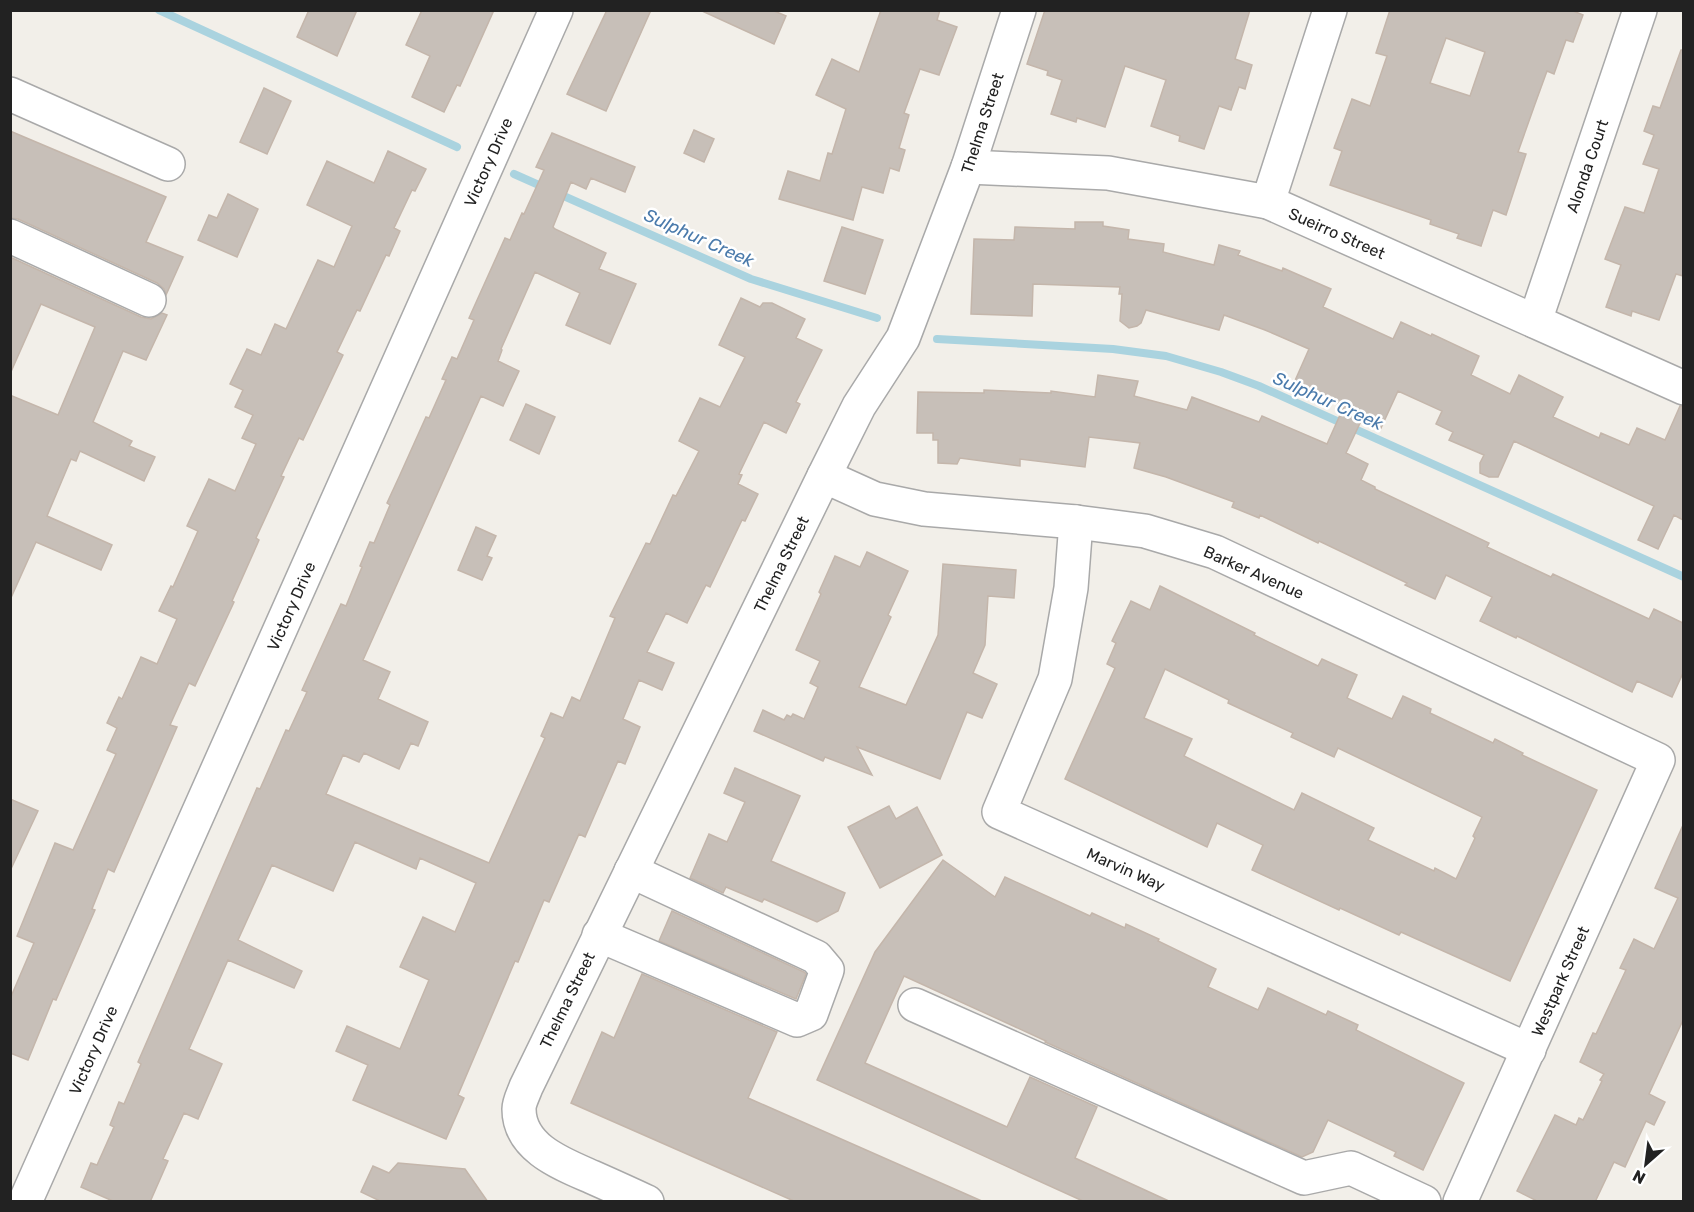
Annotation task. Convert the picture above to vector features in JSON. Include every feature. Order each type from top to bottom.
[{"type":"street","name":"Victory Drive","points":[[25,1202],[556,10]]},
{"type":"street","name":"Thelma Street","points":[[646,1202],[557,1161],[540,1150],[528,1137],[519,1109],[526,1087],[599,935],[824,476],[859,406],[903,338],[968,167],[1019,10]]},
{"type":"street","points":[[1268,202],[1330,10]]},
{"type":"street","name":"Alonda Court","points":[[1534,321],[1640,10]]},
{"type":"street","points":[[10,94],[168,164]]},
{"type":"street","name":"Sueirro Street","points":[[968,167],[1108,173],[1268,202],[1683,388]]},
{"type":"street","points":[[10,236],[148,300]]},
{"type":"street","name":"Barker Avenue","points":[[824,476],[875,499],[924,509],[1076,522],[1146,531],[1215,552],[1658,760]]},
{"type":"street","name":"Marvin Way","points":[[1076,522],[1071,588],[1054,679],[999,812],[1529,1050]]},
{"type":"street","name":"Westpark Street","points":[[1460,1202],[1658,760]]},
{"type":"street","points":[[599,935],[797,1020],[811,1014],[827,970],[816,957],[631,871]]},
{"type":"street","points":[[915,1005],[1304,1178],[1351,1168],[1424,1202]]},
{"type":"building","points":[[309,10],[357,10],[337,56],[297,37]]},
{"type":"building","points":[[422,10],[494,10],[460,86],[457,85],[444,112],[412,97],[430,56],[406,45]]},
{"type":"building","points":[[607,10],[651,10],[606,111],[567,94]]},
{"type":"building","points":[[700,10],[772,10],[786,16],[774,44]]},
{"type":"building","points":[[881,10],[940,10],[937,20],[957,27],[939,75],[920,69],[904,113],[909,115],[899,148],[905,150],[899,171],[890,168],[883,193],[862,187],[853,220],[779,199],[788,171],[820,181],[828,153],[832,154],[846,109],[816,95],[832,59],[859,72]]},
{"type":"building","points":[[1045,10],[1250,10],[1235,59],[1252,65],[1245,89],[1239,87],[1231,110],[1219,106],[1204,149],[1179,141],[1180,136],[1151,126],[1166,80],[1125,66],[1105,127],[1077,118],[1076,122],[1051,114],[1062,80],[1047,75],[1048,71],[1027,64]]},
{"type":"building","points":[[1390,10],[1571,10],[1583,15],[1573,42],[1566,40],[1554,74],[1547,71],[1518,152],[1526,154],[1506,215],[1493,210],[1481,246],[1457,238],[1459,234],[1430,224],[1431,220],[1330,185],[1342,151],[1334,148],[1352,99],[1370,106],[1387,56],[1376,53]],"holes":[[[1446,38],[1485,52],[1470,96],[1430,83]]]},
{"type":"building","points":[[1681,50],[1683,50],[1683,276],[1676,274],[1659,320],[1632,311],[1631,316],[1606,307],[1621,265],[1605,259],[1625,207],[1644,213],[1659,169],[1643,164],[1654,135],[1644,131],[1653,106],[1660,108]]},
{"type":"building","points":[[264,88],[291,101],[267,154],[240,142]]},
{"type":"building","points":[[694,130],[714,139],[704,162],[684,153]]},
{"type":"building","points":[[10,131],[166,197],[146,242],[183,257],[166,295],[164,289],[157,283],[18,219],[10,218]]},
{"type":"building","points":[[552,133],[635,167],[625,192],[591,178],[586,189],[571,182],[553,227],[606,253],[599,269],[636,284],[610,344],[566,325],[580,293],[535,272],[501,349],[498,361],[519,371],[503,406],[481,396],[363,660],[390,672],[378,699],[428,722],[418,746],[411,743],[399,769],[364,753],[359,762],[343,755],[326,794],[489,863],[545,738],[541,736],[551,713],[563,718],[572,697],[580,701],[615,618],[610,616],[646,543],[650,544],[673,495],[676,496],[699,451],[679,441],[700,398],[720,407],[745,357],[719,345],[741,298],[760,307],[763,303],[772,303],[805,319],[796,338],[822,350],[796,402],[800,404],[786,433],[764,422],[739,474],[742,475],[738,484],[758,494],[745,521],[742,520],[710,587],[706,585],[687,623],[666,613],[647,652],[674,663],[662,690],[639,680],[623,719],[640,727],[625,764],[618,761],[585,837],[579,834],[549,902],[544,900],[518,962],[515,961],[458,1095],[464,1098],[446,1139],[353,1100],[368,1065],[336,1051],[347,1026],[400,1049],[429,980],[400,967],[423,917],[455,932],[476,883],[420,858],[416,869],[355,842],[333,891],[272,865],[238,940],[302,971],[294,988],[228,960],[189,1049],[222,1064],[198,1119],[184,1113],[163,1159],[168,1161],[150,1202],[115,1202],[81,1187],[91,1163],[97,1165],[114,1127],[110,1125],[119,1102],[124,1104],[141,1064],[138,1062],[257,788],[260,789],[286,730],[289,731],[307,692],[302,690],[341,604],[346,606],[370,542],[374,543],[390,505],[387,503],[426,417],[429,418],[446,380],[442,379],[452,357],[457,359],[474,320],[469,318],[505,238],[510,240],[544,170],[536,167]]},
{"type":"building","points":[[388,151],[426,169],[415,191],[412,190],[394,228],[400,231],[389,256],[386,255],[360,311],[357,310],[337,352],[343,355],[303,440],[299,438],[281,476],[284,477],[256,538],[259,540],[232,601],[234,602],[195,686],[189,683],[170,725],[177,727],[114,872],[108,869],[92,909],[95,910],[56,1000],[53,999],[28,1060],[10,1053],[10,999],[34,943],[17,936],[55,843],[73,850],[116,754],[107,750],[117,728],[107,723],[119,697],[122,699],[141,657],[157,664],[177,619],[159,611],[171,586],[173,587],[198,531],[187,526],[209,479],[235,491],[256,444],[242,438],[253,415],[235,407],[243,390],[230,384],[247,349],[261,355],[275,324],[286,329],[318,260],[334,267],[352,226],[307,205],[327,161],[374,183]]},
{"type":"building","points":[[228,194],[258,209],[237,257],[198,240],[209,215],[217,218]]},
{"type":"building","points":[[1075,222],[1103,222],[1103,226],[1129,230],[1128,239],[1164,244],[1163,252],[1214,265],[1219,245],[1240,251],[1238,255],[1282,271],[1283,268],[1331,289],[1323,307],[1393,339],[1401,322],[1479,356],[1471,375],[1510,394],[1519,375],[1563,397],[1553,417],[1599,438],[1601,433],[1629,445],[1637,428],[1665,440],[1680,406],[1683,406],[1683,520],[1674,515],[1658,549],[1638,540],[1654,506],[1514,441],[1498,477],[1489,477],[1480,473],[1480,463],[1484,455],[1449,440],[1453,432],[1436,424],[1442,411],[1398,391],[1381,428],[1362,419],[1346,453],[1368,464],[1361,480],[1375,489],[1489,543],[1487,547],[1551,577],[1553,574],[1649,619],[1654,609],[1683,623],[1683,673],[1672,697],[1637,681],[1632,692],[1517,636],[1516,638],[1480,621],[1492,597],[1446,575],[1435,599],[1319,541],[1318,543],[1260,515],[1259,518],[1232,507],[1234,502],[1134,468],[1140,443],[1089,437],[1085,467],[1020,459],[1020,466],[960,458],[957,464],[938,463],[938,440],[933,440],[933,433],[917,433],[918,392],[984,393],[984,390],[1051,393],[1051,391],[1095,397],[1098,375],[1138,381],[1134,396],[1187,410],[1192,397],[1259,422],[1262,416],[1327,444],[1344,406],[1294,383],[1309,349],[1224,315],[1219,330],[1146,310],[1141,323],[1129,328],[1120,321],[1122,294],[1119,294],[1120,287],[1033,284],[1032,316],[971,314],[974,239],[1014,240],[1015,227],[1075,229]]},
{"type":"building","points":[[842,227],[883,240],[865,294],[824,281]]},
{"type":"building","points":[[10,257],[141,317],[151,319],[162,313],[167,315],[146,360],[123,351],[93,422],[132,441],[129,446],[155,457],[144,481],[80,451],[76,461],[71,459],[47,516],[112,545],[101,570],[36,542],[10,600],[10,395],[58,415],[95,327],[41,304],[10,374]]},
{"type":"building","points":[[526,404],[555,417],[539,454],[510,440]]},
{"type":"building","points":[[476,527],[496,536],[487,556],[492,558],[482,580],[458,570]]},
{"type":"building","points":[[867,552],[908,571],[888,615],[891,617],[859,687],[906,705],[938,635],[943,564],[1016,570],[1014,598],[988,596],[985,645],[973,673],[997,684],[982,718],[967,712],[940,779],[857,747],[872,775],[825,757],[823,761],[754,731],[763,710],[784,720],[787,715],[791,717],[793,714],[804,719],[818,687],[810,683],[820,661],[796,650],[835,556],[860,567]]},
{"type":"building","points":[[1160,586],[1318,666],[1322,659],[1357,675],[1347,698],[1392,719],[1403,696],[1431,709],[1430,713],[1493,743],[1495,739],[1523,753],[1522,755],[1597,790],[1510,981],[1401,932],[1399,935],[1340,908],[1339,910],[1252,870],[1263,845],[1217,823],[1207,847],[1065,779],[1115,668],[1107,664],[1116,643],[1112,641],[1131,601],[1150,610]],"holes":[[[1165,669],[1229,700],[1228,703],[1293,733],[1291,737],[1334,757],[1338,748],[1482,817],[1456,879],[1368,840],[1374,828],[1302,793],[1294,810],[1184,756],[1192,739],[1144,718]]]},
{"type":"building","points":[[735,768],[800,796],[771,861],[845,893],[838,911],[817,922],[764,899],[762,902],[726,887],[723,893],[690,878],[709,834],[727,842],[745,802],[724,793]]},
{"type":"building","points":[[10,799],[38,811],[10,871]]},
{"type":"building","points":[[889,806],[896,819],[917,807],[942,855],[880,888],[848,827]]},
{"type":"building","points":[[1683,825],[1683,1020],[1649,1094],[1665,1102],[1654,1125],[1646,1121],[1625,1167],[1614,1162],[1595,1202],[1539,1202],[1517,1191],[1555,1115],[1576,1125],[1579,1118],[1583,1120],[1602,1081],[1600,1080],[1604,1074],[1580,1062],[1626,970],[1620,968],[1634,939],[1654,949],[1678,898],[1655,888]]},
{"type":"building","points":[[943,860],[995,897],[1005,877],[1090,916],[1092,913],[1125,928],[1126,924],[1159,939],[1158,941],[1216,969],[1208,987],[1258,1010],[1268,988],[1326,1015],[1328,1011],[1358,1025],[1356,1030],[1464,1083],[1423,1170],[1394,1156],[1396,1152],[1328,1120],[1313,1152],[1302,1157],[904,976],[865,1063],[1007,1127],[1030,1077],[1097,1107],[1075,1158],[1171,1202],[1085,1202],[817,1080],[875,952]]},
{"type":"building","points":[[672,911],[804,972],[806,974],[796,999],[659,941]]},
{"type":"building","points":[[642,974],[777,1032],[748,1098],[984,1202],[796,1202],[571,1103],[602,1032],[614,1038]]},
{"type":"building","points":[[398,1163],[465,1169],[488,1202],[382,1202],[361,1192],[373,1166],[389,1173]]},
{"type":"waterway","name":"Sulphur Creek","points":[[159,10],[457,147]]},
{"type":"waterway","name":"Sulphur Creek","points":[[514,174],[751,279],[877,318]]},
{"type":"waterway","name":"Sulphur Creek","points":[[937,339],[1113,349],[1166,356],[1221,372],[1259,386],[1684,577]]}]
